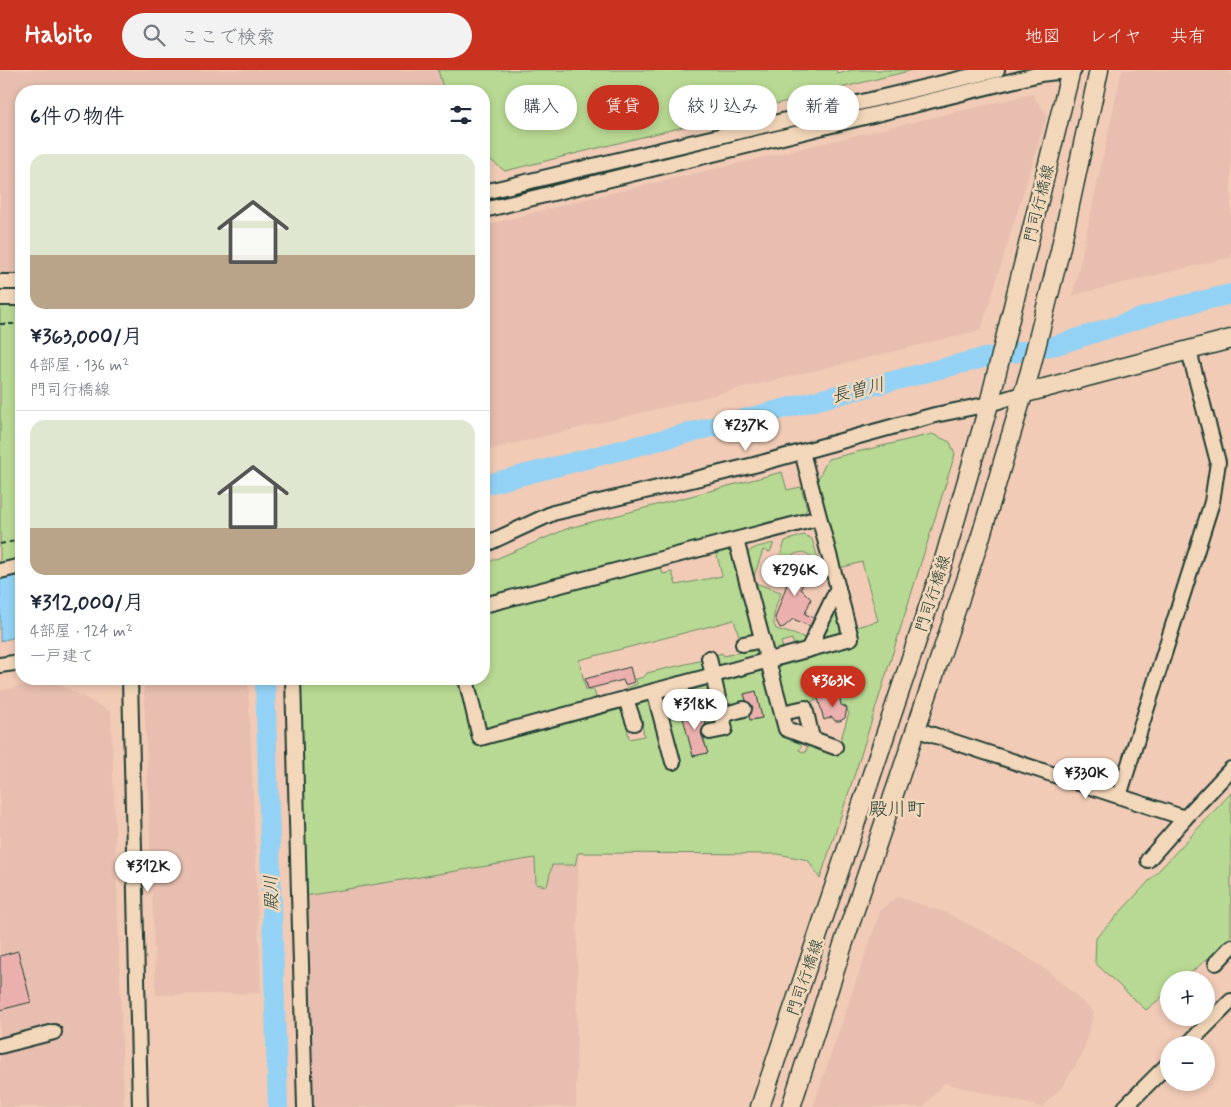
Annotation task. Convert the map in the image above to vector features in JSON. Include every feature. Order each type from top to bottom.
[{"type":"main road","name":"門司行橋線","points":[[760,1107],[943,563],[990,404],[1072,70]]},
{"type":"main road","name":"門司行橋線","points":[[790,1107],[980,539],[1030,371],[1060,251],[1099,70]]},
{"type":"main road","points":[[1022,394],[1231,339]]},
{"type":"street","points":[[490,191],[997,70]]},
{"type":"street","points":[[490,209],[1040,74],[1072,70]]},
{"type":"street","points":[[0,282],[15,282]]},
{"type":"street","points":[[0,298],[15,298]]},
{"type":"street","points":[[1119,796],[1212,502],[1217,479],[1218,462],[1189,350]]},
{"type":"street","points":[[490,542],[553,513],[802,452],[935,415],[990,404],[1022,394]]},
{"type":"street","points":[[467,685],[480,738],[851,638],[802,452]]},
{"type":"street","points":[[490,603],[819,518]]},
{"type":"street","points":[[736,540],[786,729],[835,747]]},
{"type":"street","points":[[0,571],[15,567]]},
{"type":"street","points":[[808,650],[838,588]]},
{"type":"street","points":[[743,644],[763,640]]},
{"type":"street","points":[[708,658],[725,728],[710,732]]},
{"type":"street","points":[[0,665],[15,663]]},
{"type":"street","points":[[680,684],[685,702]]},
{"type":"street","points":[[130,685],[140,1107]]},
{"type":"street","points":[[293,685],[305,1107]]},
{"type":"street","points":[[654,691],[673,762]]},
{"type":"street","points":[[626,699],[634,723]]},
{"type":"street","points":[[782,714],[810,706],[812,738]]},
{"type":"street","points":[[722,715],[744,709]]},
{"type":"street","points":[[916,729],[1185,818]]},
{"type":"street","points":[[1148,860],[1231,769]]},
{"type":"street","points":[[1216,964],[1231,948]]},
{"type":"street","points":[[1196,1036],[1231,1001]]},
{"type":"street","points":[[0,1046],[54,1032]]},
{"type":"street","points":[[1125,1107],[1160,1072]]},
{"type":"path","points":[[0,324],[15,324]]},
{"type":"path","points":[[0,544],[15,541]]},
{"type":"shaded area","points":[[0,70],[460,70],[464,85],[15,85],[15,282],[0,282]]},
{"type":"shaded area","points":[[1122,70],[1231,70],[1231,257],[1073,295]]},
{"type":"shaded area","points":[[1032,94],[1047,115],[981,330],[490,450],[490,224],[587,199]]},
{"type":"shaded area","points":[[25,685],[61,685],[111,712],[124,1107],[0,1107],[0,691]]},
{"type":"shaded area","points":[[146,685],[248,685],[261,993],[156,995],[144,687]]},
{"type":"shaded area","points":[[578,853],[576,1107],[311,1107],[305,870]]},
{"type":"shaded area","points":[[898,897],[944,912],[998,939],[1048,971],[1094,1012],[1083,1052],[1063,1086],[1042,1107],[944,1083],[923,1107],[813,1107],[881,909]]},
{"type":"green space","points":[[438,70],[836,70],[838,74],[852,70],[913,70],[852,85],[787,85],[787,101],[777,104],[777,85],[669,85],[669,130],[671,130],[505,171],[490,160],[490,85],[442,85]]},
{"type":"green space","points":[[0,296],[15,297],[15,567],[0,571]]},
{"type":"green space","points":[[932,434],[950,442],[955,454],[820,879],[808,860],[778,854],[578,853],[575,865],[552,865],[547,886],[536,884],[535,858],[305,896],[300,685],[461,685],[477,744],[618,704],[624,707],[630,726],[627,727],[629,739],[644,736],[642,724],[638,724],[632,706],[638,700],[647,699],[662,702],[663,695],[673,693],[683,713],[693,756],[707,753],[704,738],[730,732],[731,718],[748,711],[751,720],[762,718],[756,692],[744,694],[747,704],[728,706],[720,680],[762,668],[767,673],[783,732],[803,742],[799,750],[805,753],[809,743],[837,752],[849,713],[845,706],[841,705],[839,694],[783,709],[775,667],[780,662],[852,642],[852,628],[878,621],[862,562],[836,569],[815,485],[828,459]]},
{"type":"green space","points":[[782,472],[787,490],[801,487],[807,509],[801,518],[490,600],[490,561],[569,528]]},
{"type":"green space","points":[[804,535],[812,539],[822,572],[808,554],[795,554],[788,558],[781,555],[785,541]]},
{"type":"green space","points":[[774,543],[770,552],[763,550],[752,582],[781,592],[774,615],[776,629],[803,637],[806,641],[802,647],[795,649],[792,639],[781,642],[784,651],[777,652],[768,647],[745,559],[752,549]]},
{"type":"green space","points":[[724,548],[734,553],[754,629],[750,637],[740,639],[734,620],[579,660],[586,690],[594,690],[596,697],[588,704],[492,729],[483,727],[471,685],[490,685],[490,609],[660,566],[663,574],[672,572],[676,585],[722,576],[716,551]]},
{"type":"green space","points":[[833,610],[837,610],[845,629],[842,636],[824,640],[821,635]]},
{"type":"green space","points":[[754,649],[759,651],[760,657],[724,667],[715,662],[713,656],[722,653],[724,656]]},
{"type":"green space","points":[[703,660],[705,666],[701,673],[630,692],[626,688],[637,684],[636,679],[644,677],[647,673]]},
{"type":"green space","points":[[707,683],[711,685],[718,723],[707,726],[702,710],[691,713],[686,690],[690,685]]},
{"type":"green space","points":[[1231,793],[1231,939],[1193,971],[1160,971],[1160,998],[1146,1010],[1095,963],[1096,938]]},
{"type":"water","points":[[15,567],[15,637],[0,641],[0,571]]},
{"type":"building","points":[[801,557],[810,564],[801,589],[811,599],[805,614],[814,618],[810,626],[793,619],[780,628],[775,618],[795,561]]},
{"type":"building","points":[[630,667],[634,682],[625,685],[623,680],[588,689],[585,679]]},
{"type":"building","points":[[756,691],[762,718],[750,720],[749,716],[753,707],[746,700],[744,694]]},
{"type":"building","points":[[839,693],[841,705],[847,708],[845,718],[840,721],[835,721],[832,717],[824,720],[818,698]]},
{"type":"building","points":[[690,709],[691,713],[702,710],[706,724],[701,733],[708,753],[693,756],[681,710]]},
{"type":"building","points":[[18,951],[31,1002],[0,1010],[0,956]]},
{"type":"waterway","name":"長曽川","points":[[490,483],[979,359],[1057,345],[1172,308],[1231,294]]},
{"type":"waterway","name":"殿川","points":[[265,685],[278,1107]]},
{"type":"district","name":"殿川町","points":[[897,808]]}]
